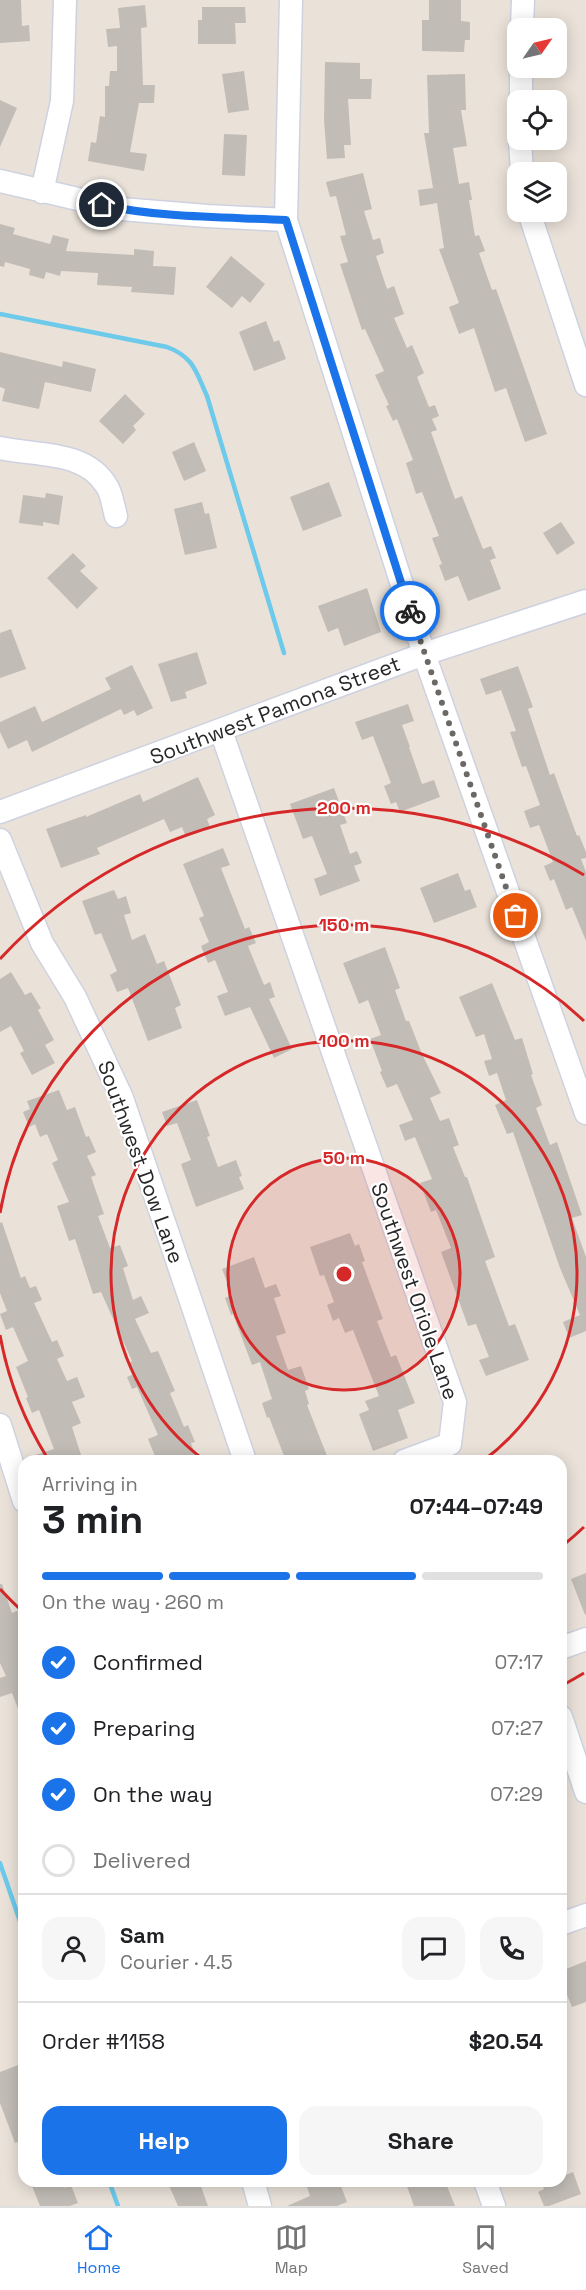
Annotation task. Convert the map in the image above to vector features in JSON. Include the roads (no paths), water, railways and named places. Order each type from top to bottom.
[{"type":"street","points":[[42,192],[62,101],[65,0]]},
{"type":"street","points":[[291,0],[286,220],[424,654],[586,1113]]},
{"type":"street","points":[[522,18],[523,0]]},
{"type":"street","points":[[0,181],[122,209],[286,220]]},
{"type":"street","points":[[532,222],[586,384]]},
{"type":"street","points":[[0,448],[75,460],[85,464],[95,470],[108,486],[116,516]]},
{"type":"street","name":"Southwest Pamona Street","points":[[0,812],[424,654],[586,601]]},
{"type":"street","name":"Southwest Oriole Lane","points":[[221,731],[455,1402],[450,1444],[420,1455]]},
{"type":"street","name":"Southwest Dow Lane","points":[[0,840],[42,943],[75,997],[122,1098],[243,1455]]},
{"type":"street","points":[[0,1425],[18,1482]]},
{"type":"street","points":[[567,1646],[586,1639]]},
{"type":"street","points":[[567,1736],[586,1792]]},
{"type":"street","points":[[567,1922],[586,1915]]},
{"type":"street","points":[[254,2187],[260,2206]]},
{"type":"street","points":[[487,2187],[494,2206]]},
{"type":"waterway","points":[[0,314],[167,347],[189,361],[207,396],[284,653]]},
{"type":"waterway","points":[[0,1863],[18,1916]]},
{"type":"waterway","points":[[111,2187],[118,2206]]}]
